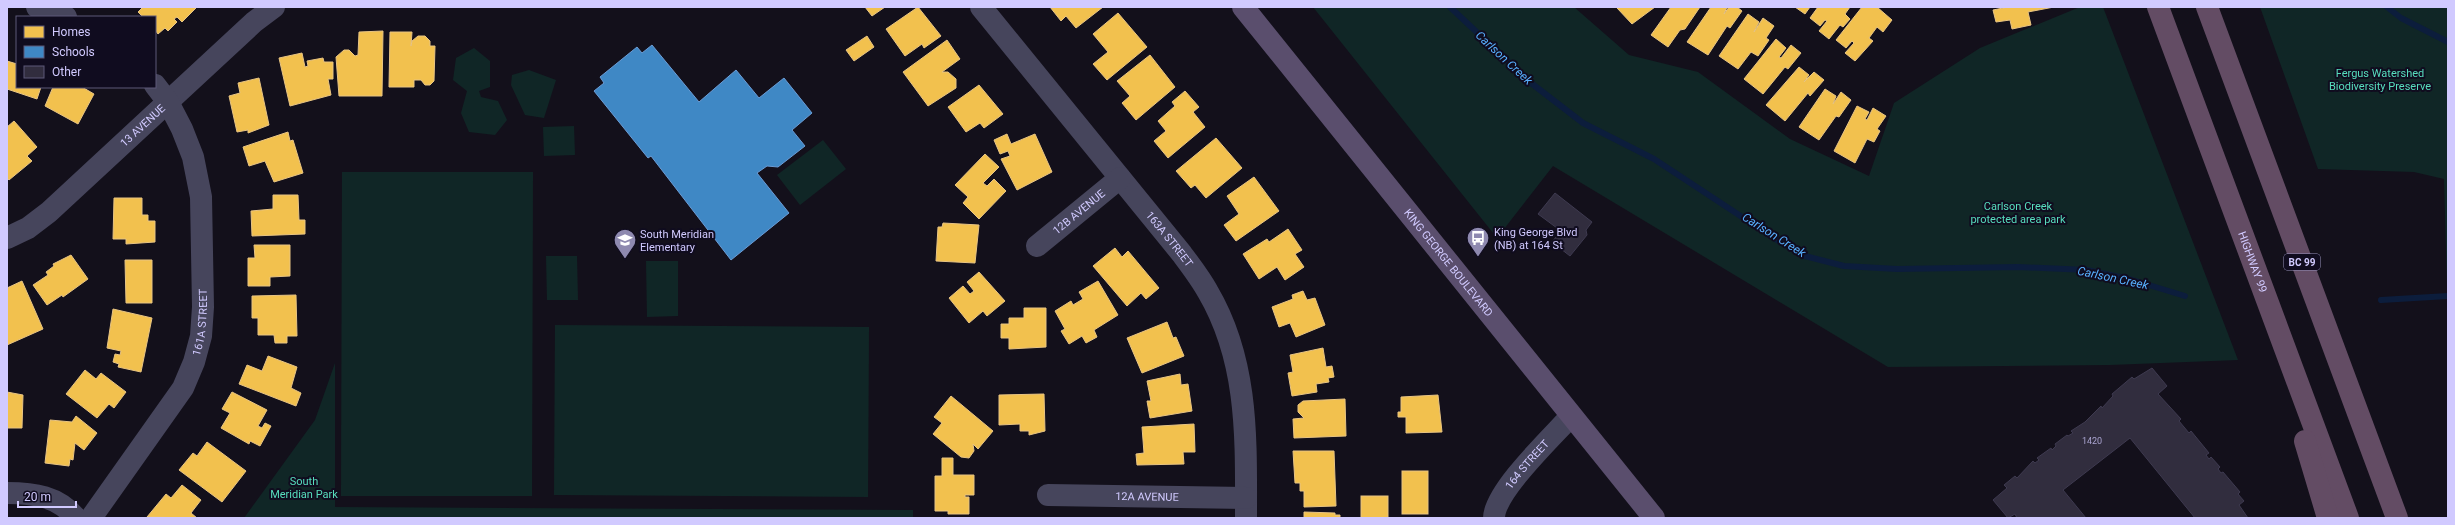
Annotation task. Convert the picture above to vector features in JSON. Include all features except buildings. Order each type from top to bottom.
[{"type":"highway","name":"HIGHWAY 99","points":[[2158,7],[2348,518]]},
{"type":"highway","name":"BC 99","points":[[2207,7],[2397,518]]},
{"type":"highway","points":[[2253,261],[2328,518]]},
{"type":"main road","name":"KING GEORGE BOULEVARD","points":[[1243,7],[1654,518]]},
{"type":"street","points":[[37,7],[63,16]]},
{"type":"street","name":"13 AVENUE","points":[[7,238],[28,228],[49,212],[161,93],[274,7]]},
{"type":"street","name":"163A STREET","points":[[981,7],[1182,254],[1204,286],[1229,337],[1242,385],[1246,432],[1246,508]]},
{"type":"street","name":"161A STREET","points":[[91,518],[183,388],[194,362],[200,336],[203,307],[201,197],[193,157],[182,129],[161,93]]},
{"type":"street","name":"12B AVENUE","points":[[1037,246],[1120,178]]},
{"type":"street","name":"164 STREET","points":[[1494,518],[1494,511],[1509,485],[1571,416]]},
{"type":"street","points":[[7,493],[27,493],[49,497],[68,508],[76,518]]},
{"type":"street","name":"12A AVENUE","points":[[1048,495],[1246,508]]},
{"type":"green space","name":"Carlson Creek protected area park","points":[[1313,7],[1574,7],[1629,55],[1698,72],[1790,139],[1869,176],[1894,103],[1980,48],[2080,7],[2103,7],[2238,360],[2110,365],[1888,367],[1553,166],[1497,238]]},
{"type":"green space","name":"Fergus Watershed Biodiversity Preserve","points":[[2260,7],[2448,7],[2448,322],[2444,179],[2414,172],[2318,169]]},
{"type":"green space","points":[[474,48],[490,61],[490,87],[479,91],[481,97],[498,101],[507,120],[495,135],[469,132],[461,113],[467,91],[453,80],[456,58]]},
{"type":"green space","points":[[529,70],[556,80],[544,118],[525,115],[511,85],[512,75]]},
{"type":"green space","points":[[574,126],[575,155],[544,156],[543,127]]},
{"type":"green space","points":[[823,140],[846,169],[800,205],[777,175]]},
{"type":"green space","points":[[342,172],[533,172],[532,496],[341,496]]},
{"type":"green space","points":[[546,256],[577,256],[578,300],[547,300]]},
{"type":"green space","points":[[646,261],[678,261],[678,316],[647,317]]},
{"type":"green space","points":[[555,325],[869,327],[868,497],[554,495]]},
{"type":"green space","name":"South Meridian Park","points":[[335,363],[335,507],[913,510],[913,518],[244,518],[315,420]]},
{"type":"waterway","name":"Carlson Creek","points":[[1450,7],[1531,83],[1583,123],[1654,159],[1777,240],[1805,256],[1844,266],[1897,269],[2018,267],[2087,270],[2129,279],[2185,296]]},
{"type":"waterway","points":[[2387,7],[2401,18],[2448,42]]},
{"type":"waterway","name":"Carlson Creek","points":[[2381,300],[2448,296]]},
{"type":"place","name":"King George Blvd (NB) at 164 St","points":[[1478,258]]},
{"type":"place","name":"South Meridian Elementary","points":[[625,260]]}]
